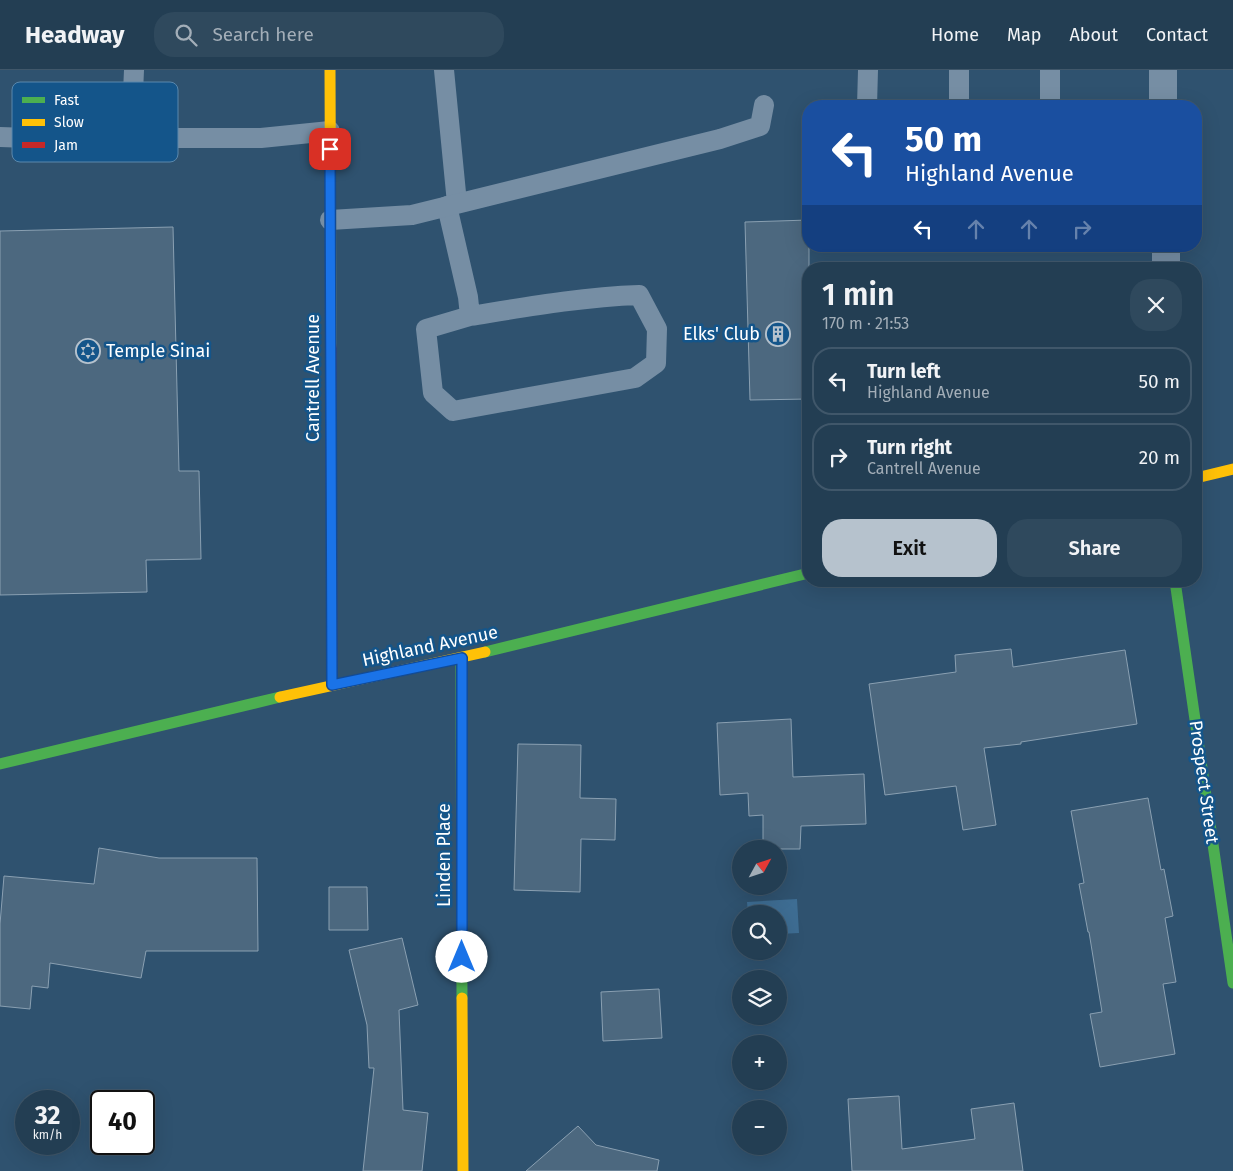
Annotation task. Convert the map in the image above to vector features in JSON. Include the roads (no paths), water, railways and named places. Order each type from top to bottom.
[{"type":"street","name":"Cantrell Avenue","points":[[330,70],[332,685]]},
{"type":"street","points":[[1163,70],[1164,100]]},
{"type":"street","points":[[1202,477],[1233,469]]},
{"type":"street","name":"Highland Avenue","points":[[0,764],[332,685],[462,658],[802,575]]},
{"type":"street","name":"Prospect Street","points":[[1177,587],[1233,983]]},
{"type":"street","name":"Linden Place","points":[[462,658],[462,1171]]},
{"type":"lane","points":[[444,70],[452,205],[470,316]]},
{"type":"lane","points":[[867,100],[868,70]]},
{"type":"lane","points":[[959,70],[959,100]]},
{"type":"lane","points":[[1050,70],[1050,100]]},
{"type":"lane","points":[[330,220],[412,215],[720,140],[760,126],[764,104]]},
{"type":"lane","points":[[178,138],[261,138],[330,131]]},
{"type":"lane","points":[[639,295],[657,329],[656,363],[635,378],[453,410],[433,393],[426,329],[470,316],[607,296],[639,295]]},
{"type":"water","points":[[797,899],[799,933],[787,934],[787,905],[747,905],[747,902]]},
{"type":"place","name":"Elks' Club","points":[[778,334]]},
{"type":"place","name":"Temple Sinai","points":[[88,351]]}]
